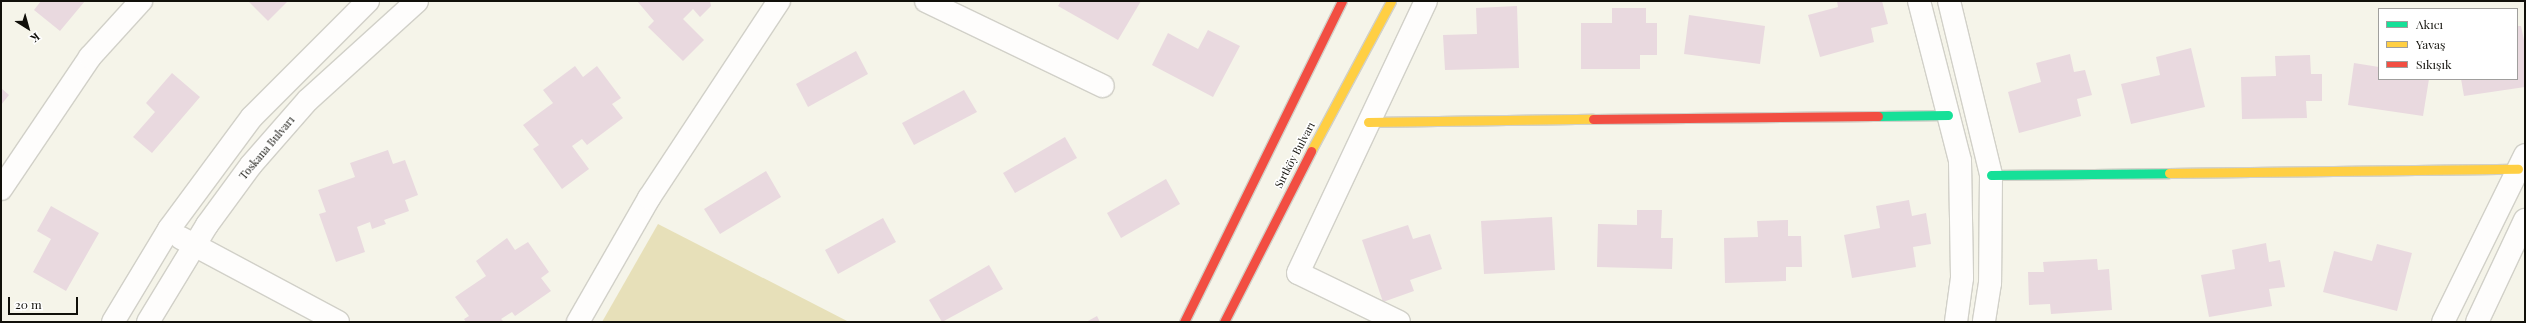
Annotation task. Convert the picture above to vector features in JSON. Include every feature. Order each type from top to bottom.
[{"type":"street","points":[[1,189],[90,57],[141,1]]},
{"type":"street","points":[[113,322],[169,229],[252,117],[368,1]]},
{"type":"street","name":"Toskana Bulvarı","points":[[148,322],[193,246],[251,165],[308,100],[417,1]]},
{"type":"street","points":[[578,322],[649,198],[779,1]]},
{"type":"street","points":[[926,1],[1103,86]]},
{"type":"street","points":[[1184,322],[1342,1]]},
{"type":"street","name":"Sırtköy Bulvarı","points":[[1224,322],[1391,1]]},
{"type":"street","points":[[1400,322],[1298,273],[1426,1]]},
{"type":"street","points":[[1919,1],[1960,161],[1962,278],[1956,322]]},
{"type":"street","points":[[1949,1],[1991,175],[1990,283],[1984,322]]},
{"type":"street","points":[[1368,122],[1948,115]]},
{"type":"street","points":[[1991,175],[2522,162],[2443,322]]},
{"type":"street","points":[[2476,322],[2525,220]]},
{"type":"street","points":[[169,229],[193,246],[338,322]]},
{"type":"shaded area","points":[[658,224],[849,322],[602,322]]},
{"type":"building","points":[[41,1],[85,1],[60,31],[34,10]]},
{"type":"building","points":[[248,1],[288,1],[268,21]]},
{"type":"building","points":[[637,1],[710,1],[711,6],[700,17],[693,9],[683,19],[704,40],[683,61],[648,27],[654,21]]},
{"type":"building","points":[[1061,1],[1141,1],[1118,40],[1058,6]]},
{"type":"building","points":[[1837,1],[1882,1],[1888,24],[1871,28],[1874,42],[1820,57],[1808,15],[1838,7]]},
{"type":"building","points":[[1517,6],[1519,68],[1445,70],[1443,35],[1477,34],[1476,8]]},
{"type":"building","points":[[1612,8],[1646,8],[1646,23],[1657,23],[1657,55],[1640,55],[1640,69],[1581,69],[1581,23],[1612,23]]},
{"type":"building","points":[[1689,15],[1765,26],[1760,64],[1684,54]]},
{"type":"building","points":[[2518,26],[2521,26],[2525,45],[2525,87],[2464,96],[2461,80],[2518,80]]},
{"type":"building","points":[[1208,30],[1240,46],[1213,97],[1152,65],[1168,33],[1198,49]]},
{"type":"building","points":[[2191,48],[2205,107],[2131,124],[2121,84],[2160,75],[2156,57]]},
{"type":"building","points":[[856,51],[868,74],[808,107],[796,84]]},
{"type":"building","points":[[2070,54],[2074,72],[2085,70],[2092,95],[2077,99],[2081,116],[2019,133],[2008,92],[2041,82],[2036,63]]},
{"type":"building","points":[[2310,55],[2311,74],[2322,74],[2322,101],[2306,101],[2307,118],[2242,119],[2241,77],[2276,76],[2275,56]]},
{"type":"building","points":[[2354,63],[2378,67],[2378,80],[2429,80],[2423,116],[2348,105]]},
{"type":"building","points":[[575,66],[583,77],[597,66],[621,98],[612,104],[623,118],[587,145],[582,139],[572,146],[589,169],[562,189],[533,149],[539,145],[523,125],[553,103],[543,90]]},
{"type":"building","points":[[172,73],[200,97],[152,153],[133,137],[155,112],[146,103]]},
{"type":"building","points":[[1,88],[9,95],[1,105]]},
{"type":"building","points":[[964,90],[977,112],[914,145],[902,123]]},
{"type":"building","points":[[1065,137],[1077,158],[1015,193],[1003,173]]},
{"type":"building","points":[[388,150],[393,164],[405,160],[418,195],[405,200],[409,211],[384,220],[386,224],[372,229],[370,222],[357,227],[365,252],[336,262],[319,214],[326,212],[318,190],[355,177],[350,163]]},
{"type":"building","points":[[766,171],[781,197],[720,234],[704,209]]},
{"type":"building","points":[[1166,179],[1180,204],[1121,238],[1107,213]]},
{"type":"building","points":[[1909,200],[1912,216],[1926,213],[1931,244],[1913,247],[1916,267],[1852,278],[1844,235],[1880,228],[1876,206]]},
{"type":"building","points":[[51,206],[99,233],[66,291],[33,272],[51,239],[37,231]]},
{"type":"building","points":[[1637,210],[1662,210],[1661,238],[1673,238],[1672,269],[1597,267],[1598,224],[1637,225]]},
{"type":"building","points":[[1552,217],[1555,270],[1484,274],[1481,221]]},
{"type":"building","points":[[883,218],[896,242],[838,274],[825,250]]},
{"type":"building","points":[[1788,220],[1788,236],[1801,236],[1802,267],[1786,267],[1786,281],[1725,283],[1724,238],[1758,237],[1757,221]]},
{"type":"building","points":[[1408,225],[1413,239],[1430,234],[1442,269],[1410,280],[1414,291],[1383,302],[1362,240]]},
{"type":"building","points":[[507,238],[515,250],[528,242],[549,272],[541,278],[551,291],[515,316],[512,312],[501,319],[504,322],[466,322],[464,319],[469,316],[455,297],[486,276],[476,261]]},
{"type":"building","points":[[2266,243],[2269,262],[2280,260],[2285,287],[2269,289],[2272,306],[2209,317],[2201,275],[2235,269],[2232,250]]},
{"type":"building","points":[[2377,244],[2412,253],[2397,311],[2323,292],[2334,251],[2372,261]]},
{"type":"building","points":[[2097,259],[2098,270],[2109,269],[2112,310],[2051,314],[2050,304],[2029,305],[2028,272],[2044,272],[2043,262]]},
{"type":"building","points":[[989,265],[1003,289],[942,322],[929,300]]},
{"type":"building","points":[[1097,316],[1100,322],[1086,322]]},
{"type":"traffic: fast","points":[[1878,116],[1948,115]]},
{"type":"traffic: fast","points":[[1991,175],[2169,173]]},
{"type":"traffic: slow","points":[[1311,151],[1391,1]]},
{"type":"traffic: slow","points":[[1368,122],[1593,119]]},
{"type":"traffic: slow","points":[[2169,173],[2518,169]]},
{"type":"traffic: jam","points":[[1184,322],[1342,1]]},
{"type":"traffic: jam","points":[[1593,119],[1878,116]]},
{"type":"traffic: jam","points":[[1224,322],[1311,151]]}]
